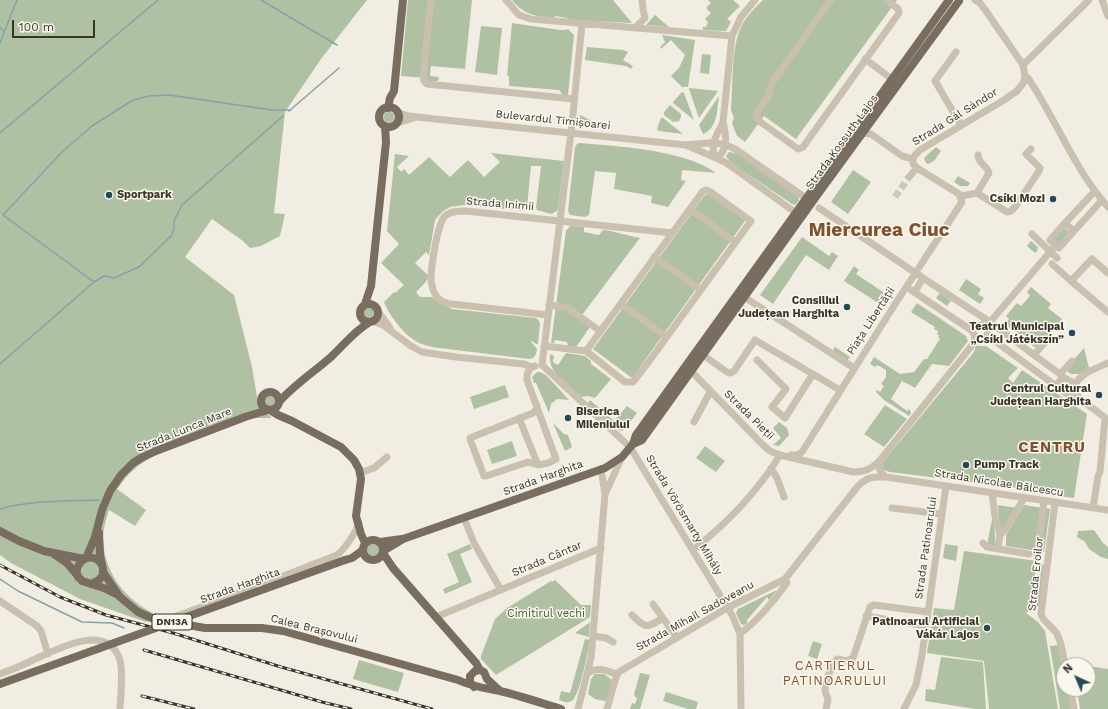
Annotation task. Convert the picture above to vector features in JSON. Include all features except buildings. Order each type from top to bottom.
[{"type":"main road","points":[[352,335],[360,315],[360,308],[366,304],[372,286],[386,142],[391,125],[399,119],[390,98],[394,91],[403,0]]},
{"type":"main road","name":"Strada Kossuth Lajos","points":[[858,132],[892,79],[949,0]]},
{"type":"main road","name":"Strada Kossuth Lajos","points":[[632,446],[636,435],[745,283],[959,0]]},
{"type":"main road","points":[[391,125],[380,121],[379,116],[382,110],[394,110]]},
{"type":"main road","name":"Strada Kossuth Lajos","points":[[601,469],[622,457],[632,446],[642,440],[744,296],[798,214]]},
{"type":"main road","points":[[269,410],[275,408],[294,387],[329,359],[352,335],[377,317],[377,309],[372,286]]},
{"type":"main road","points":[[366,304],[371,304],[377,309]]},
{"type":"main road","points":[[360,315],[364,320],[371,321]]},
{"type":"main road","points":[[294,387],[265,393],[262,396],[262,406],[341,448],[354,460],[360,473],[361,484],[356,512],[365,549],[370,560],[375,560],[393,568]]},
{"type":"main road","points":[[274,392],[277,396],[278,403],[292,421]]},
{"type":"main road","name":"Strada Lunca Mare","points":[[245,417],[261,401]]},
{"type":"main road","name":"Strada Lunca Mare","points":[[85,558],[99,527],[105,500],[121,475],[133,463],[152,453],[245,417],[269,410]]},
{"type":"main road","name":"Strada Harghita","points":[[383,552],[403,539],[601,469]]},
{"type":"main road","points":[[358,522],[383,546],[383,552],[380,558],[375,560]]},
{"type":"main road","name":"Strada Lunca Mare","points":[[99,527],[100,555],[103,568]]},
{"type":"main road","points":[[0,531],[31,546],[52,553],[97,559],[103,568],[99,580],[90,584],[82,581],[67,563],[52,553]]},
{"type":"main road","name":"Strada Harghita","points":[[377,541],[403,539]]},
{"type":"main road","points":[[365,549],[368,541],[377,541]]},
{"type":"main road","name":"Strada Harghita","points":[[0,684],[348,559],[365,549]]},
{"type":"main road","name":"Calea Brașovului","points":[[383,552],[393,568],[473,661],[474,673],[486,674],[487,679],[500,691]]},
{"type":"main road","points":[[79,578],[77,569],[78,565],[85,558]]},
{"type":"main road","name":"Calea Brașovului","points":[[103,568],[120,597]]},
{"type":"main road","name":"Calea Brașovului","points":[[90,584],[104,588],[120,597],[138,612],[162,621],[205,628],[262,628],[283,631],[458,680],[478,687],[500,691],[561,709]]},
{"type":"main road","points":[[458,680],[474,673]]},
{"type":"main road","points":[[474,673],[470,682],[478,687],[486,684],[487,679]]},
{"type":"street","points":[[431,0],[423,77],[427,84],[574,99]]},
{"type":"street","points":[[506,0],[518,14],[525,18],[732,36]]},
{"type":"street","points":[[637,0],[643,9]]},
{"type":"street","points":[[636,28],[645,18],[642,0]]},
{"type":"street","points":[[723,122],[710,142],[716,158],[721,153],[725,144],[726,135],[723,122],[732,36],[741,17],[755,0]]},
{"type":"street","points":[[831,0],[772,83],[768,97],[756,113],[758,119],[800,149],[899,12],[898,9],[887,0]]},
{"type":"street","points":[[975,0],[986,10],[1023,65],[1089,0]]},
{"type":"street","points":[[1102,0],[1108,16]]},
{"type":"street","points":[[542,365],[582,24]]},
{"type":"street","points":[[956,52],[935,81],[961,125]]},
{"type":"street","points":[[865,59],[892,79]]},
{"type":"street","name":"Strada Gál Sándor","points":[[858,132],[871,134],[902,156],[913,160],[917,153],[961,125],[986,112],[1019,89],[1025,79],[1023,65]]},
{"type":"street","points":[[1028,78],[1095,191],[1108,207]]},
{"type":"street","name":"Bulevardul Timișoarei","points":[[394,110],[417,117],[686,145],[710,142],[725,144],[735,148],[809,200]]},
{"type":"street","name":"Bulevardul Timișoarei","points":[[391,125],[417,117]]},
{"type":"street","points":[[725,162],[723,157],[725,152],[735,148],[726,135]]},
{"type":"street","points":[[706,154],[712,149],[710,142]]},
{"type":"street","name":"Bulevardul Timișoarei","points":[[686,145],[725,162],[798,214]]},
{"type":"street","points":[[913,160],[913,164],[917,168],[961,196],[977,193],[1007,212],[1013,209],[1038,174],[1040,168],[1026,154],[1031,149]]},
{"type":"street","points":[[977,193],[989,173],[988,169],[980,162],[978,155]]},
{"type":"street","points":[[909,177],[917,168]]},
{"type":"street","points":[[544,346],[586,351],[625,382],[629,383],[636,379],[751,221],[712,193],[706,190],[703,192],[586,351]]},
{"type":"street","points":[[1063,225],[1050,240],[1059,248],[1074,231],[1065,223],[1095,191]]},
{"type":"street","name":"Piața Libertății","points":[[744,296],[854,368],[961,204],[961,196]]},
{"type":"street","points":[[1077,228],[1102,200]]},
{"type":"street","points":[[819,208],[990,322],[1061,376],[1074,383]]},
{"type":"street","points":[[690,209],[735,242]]},
{"type":"street","name":"Strada Inimii","points":[[548,315],[442,301],[436,295],[432,286],[431,278],[439,226],[444,217],[450,213],[466,211],[672,233]]},
{"type":"street","points":[[1032,234],[1057,258]]},
{"type":"street","points":[[987,335],[990,322],[1056,245]]},
{"type":"street","points":[[654,257],[701,290]]},
{"type":"street","points":[[1071,281],[1092,258],[1108,273]]},
{"type":"street","points":[[1052,264],[1108,312]]},
{"type":"street","points":[[916,290],[924,278]]},
{"type":"street","points":[[744,296],[745,283]]},
{"type":"street","points":[[905,289],[915,291],[967,327],[973,332],[975,342]]},
{"type":"street","points":[[620,304],[666,337]]},
{"type":"street","points":[[549,305],[568,308],[600,331]]},
{"type":"street","points":[[377,309],[391,330]]},
{"type":"street","points":[[371,321],[384,325],[411,346],[426,353],[456,358],[527,364],[531,367],[542,365]]},
{"type":"street","points":[[972,328],[990,322]]},
{"type":"street","points":[[886,478],[879,469],[881,459],[975,342],[982,338],[993,340],[1067,394],[1079,398]]},
{"type":"street","points":[[703,355],[730,373],[734,371],[755,340],[840,390]]},
{"type":"street","points":[[1034,356],[1047,340]]},
{"type":"street","points":[[757,360],[786,389],[772,407],[785,418],[813,374]]},
{"type":"street","points":[[1057,384],[1072,361]]},
{"type":"street","points":[[1093,508],[1100,472],[1107,419],[1079,398],[1076,395],[1074,388],[1079,379],[1087,372],[1108,363]]},
{"type":"street","points":[[542,365],[632,446]]},
{"type":"street","points":[[531,367],[527,374],[527,380],[537,406],[556,458],[538,465],[528,462],[486,476],[483,474],[470,438],[535,412],[537,406]]},
{"type":"street","points":[[693,550],[716,531],[733,514],[750,496],[783,455],[797,455],[802,452],[854,368]]},
{"type":"street","name":"Strada Pieții","points":[[691,371],[763,446],[770,451],[854,472],[861,472],[871,468],[881,459]]},
{"type":"street","points":[[694,422],[710,392]]},
{"type":"street","points":[[519,418],[538,465]]},
{"type":"street","name":"Strada Vörösmarty Mihály","points":[[632,446],[728,608],[738,628],[740,634],[741,709]]},
{"type":"street","points":[[802,452],[805,458],[810,461]]},
{"type":"street","name":"Strada Kossuth Lajos","points":[[605,494],[622,457]]},
{"type":"street","points":[[360,473],[374,468],[387,458]]},
{"type":"street","points":[[771,468],[777,478],[784,497]]},
{"type":"street","name":"Strada Kossuth Lajos","points":[[578,709],[588,673],[594,636],[605,494],[601,469]]},
{"type":"street","points":[[854,472],[858,478],[858,486]]},
{"type":"street","name":"Strada Mihail Sadoveanu","points":[[618,674],[630,665],[728,608],[785,579],[858,486],[868,478],[886,478]]},
{"type":"street","name":"Strada Nicolae Bălcescu","points":[[886,478],[1108,510]]},
{"type":"street","name":"Strada Patinoarului","points":[[904,709],[917,682],[946,486]]},
{"type":"street","points":[[992,493],[995,516],[1000,535],[998,549]]},
{"type":"street","points":[[1000,535],[1005,530],[1024,498]]},
{"type":"street","points":[[1037,556],[1044,501]]},
{"type":"street","name":"Strada Eroilor","points":[[1055,503],[1041,614],[1060,641],[1063,657]]},
{"type":"street","points":[[892,508],[941,514]]},
{"type":"street","points":[[464,518],[474,542],[501,590]]},
{"type":"street","points":[[162,621],[257,586],[340,553],[357,528],[358,522]]},
{"type":"street","points":[[346,545],[355,539],[359,540],[365,549]]},
{"type":"street","points":[[983,544],[987,547],[1029,554]]},
{"type":"street","name":"Strada Cântar","points":[[436,617],[601,548]]},
{"type":"street","name":"Strada Mihail Sadoveanu","points":[[740,634],[749,627],[782,591],[787,583],[785,579]]},
{"type":"street","points":[[0,601],[37,626],[41,632],[48,654]]},
{"type":"street","points":[[653,604],[677,638]]},
{"type":"street","name":"Strada Patinoarului","points":[[866,616],[870,607],[874,605],[928,612]]},
{"type":"street","points":[[632,615],[642,625],[646,626],[649,626],[663,618]]},
{"type":"street","points":[[826,709],[828,699],[825,693],[825,687],[832,667],[837,659],[847,661],[853,658],[866,616],[926,626]]},
{"type":"street","points":[[594,636],[606,638],[613,642]]},
{"type":"street","points":[[0,674],[72,643],[87,640],[102,642],[112,647],[117,654],[121,665],[121,709]]},
{"type":"street","points":[[591,658],[601,669]]},
{"type":"street","points":[[588,673],[594,669],[601,669],[618,674],[607,709]]},
{"type":"street","points":[[1072,697],[1074,709]]},
{"type":"green space","points":[[0,0],[367,0],[321,59],[285,112],[274,213],[285,214],[280,236],[261,246],[250,248],[243,241],[212,219],[185,257],[234,295],[252,367],[260,407],[272,418],[251,418],[153,456],[128,475],[117,489],[146,510],[135,526],[109,510],[103,540],[109,566],[114,578],[130,597],[151,612],[163,618],[146,622],[80,599],[11,563],[0,555]]},
{"type":"green space","points":[[408,0],[472,0],[465,69],[431,66],[430,76],[439,77],[438,81],[429,82],[425,78],[401,76]]},
{"type":"green space","points":[[512,0],[613,0],[632,23],[567,20],[567,18],[555,16],[555,18],[542,17],[526,12]]},
{"type":"green space","points":[[708,0],[733,0],[740,6],[727,19],[731,22],[726,31],[703,30],[703,27],[706,27],[708,22],[705,19],[711,13],[706,8],[711,3]]},
{"type":"green space","points":[[763,0],[897,0],[796,139],[764,116],[745,142],[737,136],[732,123],[734,118],[731,110],[734,56],[738,36],[745,19]]},
{"type":"green space","points":[[655,15],[669,27],[646,25]]},
{"type":"green space","points":[[512,23],[560,30],[568,29],[574,35],[568,95],[563,95],[559,90],[509,86],[509,76],[507,76]]},
{"type":"green space","points":[[481,26],[502,28],[497,75],[475,72]]},
{"type":"green space","points":[[662,35],[695,40],[688,87],[682,87],[671,76],[679,68],[685,55],[671,40],[661,49],[660,47],[665,42]]},
{"type":"green space","points":[[587,47],[623,50],[628,52],[623,60],[633,66],[631,69],[626,66],[585,60]]},
{"type":"green space","points":[[702,54],[711,55],[709,74],[700,73]]},
{"type":"green space","points":[[689,89],[718,91],[699,118]]},
{"type":"green space","points":[[682,92],[684,93],[694,120],[673,103]]},
{"type":"green space","points":[[719,96],[716,118],[712,128],[703,134],[699,125]]},
{"type":"green space","points":[[670,105],[681,114],[679,121],[673,122],[664,115],[664,112]]},
{"type":"green space","points":[[389,111],[393,113],[395,117],[393,121],[389,123],[385,121],[383,117],[385,113]]},
{"type":"green space","points":[[580,115],[596,123],[580,122]]},
{"type":"green space","points":[[661,118],[683,134],[659,131],[657,129]]},
{"type":"green space","points":[[579,143],[650,150],[669,154],[703,165],[716,173],[682,170],[681,180],[686,181],[668,207],[651,203],[652,196],[614,189],[616,173],[595,171],[589,215],[585,217],[570,215],[568,211],[575,147]]},
{"type":"green space","points":[[936,147],[941,151],[934,161],[928,164],[926,163],[924,158]]},
{"type":"green space","points":[[729,152],[738,154],[798,196],[799,201],[795,205],[792,204],[730,162],[726,156]]},
{"type":"green space","points":[[491,153],[564,161],[557,211],[551,214],[537,210],[536,208],[541,166],[531,166],[527,207],[524,211],[464,205],[450,207],[442,212],[435,220],[429,255],[426,252],[415,263],[429,276],[425,283],[416,292],[420,297],[431,297],[452,309],[536,318],[540,324],[538,344],[532,341],[531,342],[537,349],[535,356],[530,359],[439,348],[417,342],[401,328],[389,312],[384,302],[404,285],[381,263],[399,244],[387,231],[395,154],[409,156],[397,167],[401,172],[404,169],[409,175],[429,157],[450,177],[468,160],[484,177],[500,162]]},
{"type":"green space","points":[[853,170],[871,182],[848,214],[831,202]]},
{"type":"green space","points":[[958,176],[970,183],[968,186],[960,186],[954,182]]},
{"type":"green space","points":[[707,194],[747,218],[632,378],[593,349],[704,196]]},
{"type":"green space","points":[[570,226],[584,227],[584,232],[599,235],[603,230],[640,238],[579,319],[590,327],[576,347],[568,346],[567,342],[555,340],[554,343],[551,343],[566,231]]},
{"type":"green space","points":[[1064,228],[1071,233],[1060,245],[1054,240]]},
{"type":"green space","points":[[802,237],[829,256],[832,252],[838,256],[829,270],[806,255],[773,304],[760,295]]},
{"type":"green space","points":[[1031,241],[1038,247],[1038,250],[1035,253],[1027,246]]},
{"type":"green space","points":[[854,266],[859,270],[856,274],[889,296],[883,306],[844,281]]},
{"type":"green space","points":[[966,279],[981,289],[978,294],[984,298],[980,304],[959,290]]},
{"type":"green space","points":[[1031,287],[1051,304],[1048,308],[1062,319],[1037,349],[1005,324],[1009,319],[1006,316],[1017,303],[1021,306],[1030,296],[1027,292]]},
{"type":"green space","points":[[940,293],[951,301],[947,306],[936,298]]},
{"type":"green space","points":[[917,303],[966,336],[968,341],[949,366],[932,364],[915,388],[902,381],[891,399],[907,411],[909,409],[911,413],[909,416],[884,400],[876,392],[877,390],[880,392],[884,386],[881,384],[886,377],[886,370],[877,365],[875,367],[870,364],[874,357],[900,374],[914,372],[924,359],[927,359],[940,339],[938,337],[939,335],[937,334],[938,331],[934,329],[935,327],[911,312]]},
{"type":"green space","points":[[366,306],[370,306],[374,312],[370,318],[366,318],[362,314],[362,310]]},
{"type":"green space","points":[[976,346],[986,346],[1018,368],[1008,378],[1013,383],[1022,370],[1087,414],[1074,498],[1058,496],[1058,493],[890,472],[884,470],[882,467],[883,462],[974,352]]},
{"type":"green space","points":[[835,347],[850,357],[847,361],[832,352]]},
{"type":"green space","points":[[1084,348],[1089,368],[1081,374],[1071,374],[1065,370]]},
{"type":"green space","points":[[566,353],[585,356],[591,361],[591,364],[611,379],[595,398],[588,396],[581,397],[565,384],[555,373],[550,361],[550,354],[554,356],[553,362],[558,365]]},
{"type":"green space","points":[[537,372],[546,375],[569,400],[557,399],[551,404],[549,413],[532,377]]},
{"type":"green space","points":[[505,385],[509,397],[474,409],[470,397]]},
{"type":"green space","points":[[271,395],[274,396],[274,406],[267,407],[264,406],[263,399],[264,396]]},
{"type":"green space","points":[[590,400],[614,421],[627,406],[637,413],[624,430],[618,430],[587,404]]},
{"type":"green space","points":[[885,405],[907,419],[884,447],[864,434]]},
{"type":"green space","points":[[779,422],[787,428],[789,435],[779,446],[773,445],[781,438],[773,428]]},
{"type":"green space","points":[[553,423],[564,434],[568,435],[572,447],[565,451]]},
{"type":"green space","points":[[512,441],[517,456],[492,464],[487,450]]},
{"type":"green space","points":[[705,446],[725,461],[716,472],[696,458]]},
{"type":"green space","points":[[998,505],[1017,508],[1000,535]]},
{"type":"green space","points":[[1024,505],[1050,509],[1044,552],[1006,546],[1006,535]]},
{"type":"green space","points":[[993,515],[996,547],[987,545]]},
{"type":"green space","points":[[1094,530],[1103,543],[1108,547],[1108,559],[1101,557],[1089,549],[1085,542],[1077,537],[1078,531]]},
{"type":"green space","points":[[373,544],[377,546],[379,550],[377,554],[373,556],[369,554],[367,550],[369,546]]},
{"type":"green space","points":[[470,544],[472,549],[460,554],[472,582],[445,594],[443,589],[459,582],[447,554]]},
{"type":"green space","points":[[945,544],[958,546],[956,561],[943,558]]},
{"type":"green space","name":"Patinoarul Artificial Vákár Lajos","points":[[964,551],[1037,561],[1030,610],[1026,613],[1038,622],[1045,631],[1058,709],[989,709],[984,661],[927,653],[934,608],[954,610]]},
{"type":"green space","points":[[1042,564],[1045,565],[1038,607],[1036,604]]},
{"type":"green space","name":"Cimitirul vechi","points":[[555,580],[581,605],[591,605],[590,617],[496,675],[481,659],[495,619],[507,608]]},
{"type":"green space","points":[[777,590],[769,600],[767,597],[747,620],[747,623],[744,625],[741,624],[736,613],[738,609]]},
{"type":"green space","points":[[590,622],[589,637],[575,633]]},
{"type":"green space","points":[[585,639],[590,640],[578,690],[573,700],[564,702],[559,700],[561,691],[570,693]]},
{"type":"green space","points":[[813,641],[822,644],[817,659],[808,656]]},
{"type":"green space","points":[[1058,645],[1060,657],[1056,657],[1056,684],[1050,646]]},
{"type":"green space","points":[[941,657],[983,662],[986,709],[975,709],[925,701],[926,689],[935,690]]},
{"type":"green space","points":[[359,660],[404,673],[398,692],[353,679]]},
{"type":"green space","points":[[1096,667],[1108,669],[1108,709],[1080,709],[1078,697],[1096,697]]},
{"type":"green space","points":[[640,673],[650,675],[640,709],[630,709],[632,703],[635,704],[637,698],[634,694]]},
{"type":"green space","points":[[595,674],[604,674],[612,680],[607,699],[605,701],[595,699],[588,694],[591,679]]},
{"type":"green space","points":[[666,692],[698,702],[696,709],[688,709],[663,701]]},
{"type":"green space","points":[[1058,697],[1069,697],[1071,709],[1060,709]]},
{"type":"waterway","points":[[0,43],[17,0]]},
{"type":"waterway","points":[[0,133],[158,0]]},
{"type":"waterway","points":[[261,0],[337,45]]},
{"type":"waterway","points":[[0,27],[4,31]]},
{"type":"waterway","points":[[289,111],[339,68]]},
{"type":"waterway","points":[[94,282],[3,215],[62,152],[92,126],[133,100],[149,96],[169,95],[272,110],[291,110]]},
{"type":"waterway","points":[[0,364],[94,282],[104,276],[114,278],[139,267],[171,236],[174,229],[174,221],[182,205],[283,116]]},
{"type":"waterway","points":[[0,509],[37,502],[99,500]]},
{"type":"waterway","points":[[0,579],[18,591],[82,622],[112,623],[124,628]]},
{"type":"tunnel","points":[[895,197],[909,177]]},
{"type":"railway","points":[[0,565],[60,597],[106,615],[173,633],[281,667],[432,709]]},
{"type":"railway","points":[[144,650],[322,702],[351,709]]},
{"type":"railway","points":[[142,696],[194,709]]},
{"type":"place","name":"Sportpark","points":[[109,195]]},
{"type":"place","name":"Csíki Mozi","points":[[1053,199]]},
{"type":"place","name":"Consiliul Județean Harghita","points":[[847,307]]},
{"type":"place","name":"Teatrul Municipal „Csíki Játékszín”","points":[[1072,333]]},
{"type":"place","name":"Centrul Cultural Județean Harghita","points":[[1099,395]]},
{"type":"place","name":"Biserica Mileniului","points":[[568,418]]},
{"type":"place","name":"Pump Track","points":[[966,465]]},
{"type":"place","name":"Patinoarul Artificial Vákár Lajos","points":[[987,628]]},
{"type":"district","name":"Miercurea Ciuc","points":[[879,230]]},
{"type":"district","name":"CENTRU","points":[[1052,448]]},
{"type":"district","name":"CARTIERUL PATINOARULUI","points":[[835,674]]}]
